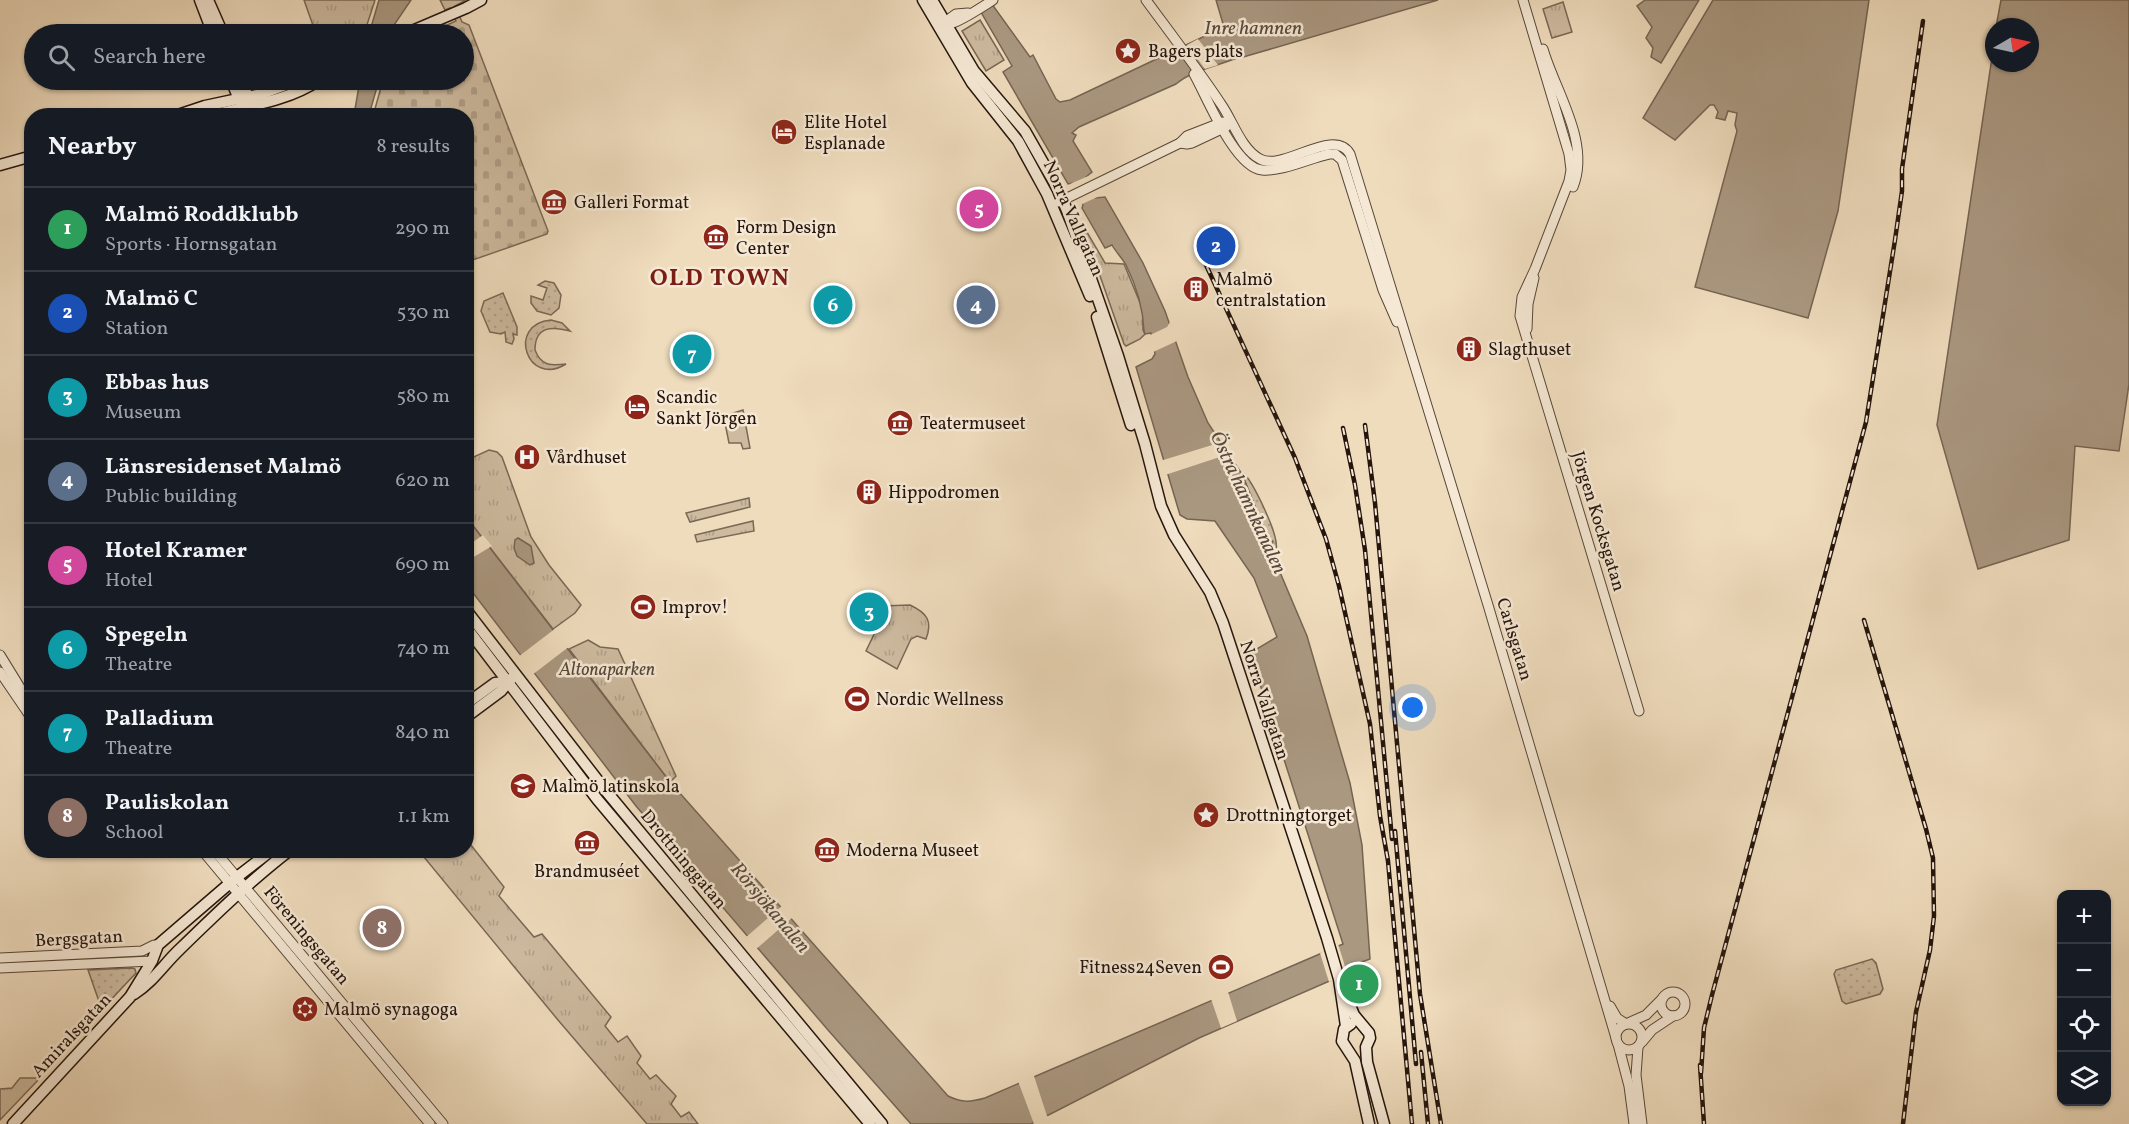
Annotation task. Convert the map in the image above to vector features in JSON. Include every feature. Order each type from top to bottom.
[{"type":"main road","points":[[200,0],[209,24]]},
{"type":"main road","points":[[208,0],[219,24]]},
{"type":"main road","points":[[428,24],[481,0]]},
{"type":"main road","name":"Norra Vallgatan","points":[[923,0],[941,23]]},
{"type":"main road","name":"Norra Vallgatan","points":[[932,0],[941,23],[972,83],[1018,141],[1058,203],[1139,447],[1152,471],[1161,506],[1174,535],[1217,604],[1339,979]]},
{"type":"main road","points":[[237,90],[247,107]]},
{"type":"main road","points":[[243,90],[247,107]]},
{"type":"main road","points":[[247,107],[261,94],[272,90]]},
{"type":"main road","points":[[199,108],[205,106],[247,107],[270,102],[301,90]]},
{"type":"main road","points":[[0,165],[24,158]]},
{"type":"main road","name":"Drottninggatan","points":[[474,622],[597,799],[870,1124]]},
{"type":"main road","name":"Drottninggatan","points":[[474,636],[512,678],[882,1124]]},
{"type":"main road","points":[[474,698],[495,683],[512,678]]},
{"type":"main road","points":[[474,711],[501,691],[512,678]]},
{"type":"main road","name":"Amiralsgatan","points":[[13,1124],[130,997],[152,961],[158,945],[262,858]]},
{"type":"main road","name":"Amiralsgatan","points":[[130,997],[146,986],[173,955],[241,890],[280,858]]},
{"type":"main road","name":"Amiralsgatan","points":[[152,961],[173,955]]},
{"type":"main road","points":[[1339,979],[1354,1016],[1369,1033],[1370,1038],[1366,1047],[1367,1062],[1382,1124]]},
{"type":"main road","points":[[1339,979],[1346,1026],[1341,1037],[1356,1065],[1369,1124]]},
{"type":"main road","points":[[1346,1026],[1353,1023],[1360,1024]]},
{"type":"main road","points":[[1348,1049],[1356,1051],[1366,1047]]},
{"type":"street","points":[[941,23],[956,14],[968,13],[993,0]]},
{"type":"street","points":[[1139,0],[1179,48]]},
{"type":"street","points":[[1058,203],[1180,143],[1187,136],[1221,127],[1232,121],[1146,0]]},
{"type":"street","points":[[1523,0],[1570,159],[1571,175],[1561,204]]},
{"type":"street","points":[[1530,0],[1546,59],[1558,85],[1576,142],[1579,159],[1574,186],[1561,204]]},
{"type":"street","points":[[1196,73],[1221,127]]},
{"type":"street","name":"Carlsgatan","points":[[1232,121],[1247,148],[1263,160],[1279,160],[1334,144],[1344,147],[1350,154],[1590,947],[1629,1086],[1634,1124]]},
{"type":"street","name":"Carlsgatan","points":[[1221,127],[1248,164],[1260,170],[1276,169],[1324,155],[1335,154],[1342,160],[1385,296],[1406,340]]},
{"type":"street","name":"Jörgen Kocksgatan","points":[[1561,204],[1535,269],[1520,316],[1639,711]]},
{"type":"street","points":[[0,655],[24,694]]},
{"type":"street","points":[[0,672],[24,707]]},
{"type":"street","name":"Föreningsgatan","points":[[210,858],[233,880]]},
{"type":"street","name":"Föreningsgatan","points":[[219,858],[233,880],[430,1124]]},
{"type":"street","name":"Föreningsgatan","points":[[241,890],[443,1124]]},
{"type":"street","name":"Bergsgatan","points":[[0,958],[142,951],[158,945]]},
{"type":"street","name":"Carlsgatan","points":[[1590,947],[1611,1007],[1617,1018],[1627,1024]]},
{"type":"street","name":"Bergsgatan","points":[[0,968],[152,961]]},
{"type":"street","points":[[1673,992],[1678,993],[1683,998],[1683,1010],[1652,1030],[1640,1045],[1628,1050],[1621,1048],[1617,1041],[1619,1029],[1646,1015],[1663,998],[1673,992]]},
{"type":"street","points":[[1663,998],[1662,1008],[1673,1016]]},
{"type":"street","points":[[1627,1024],[1640,1028],[1642,1034],[1636,1075],[1642,1124]]},
{"type":"green space","points":[[304,0],[375,0],[367,24],[312,24]]},
{"type":"green space","points":[[440,0],[466,0],[455,6],[462,22],[467,24],[450,24],[456,21],[450,8],[445,10]]},
{"type":"green space","points":[[1563,2],[1572,32],[1552,38],[1543,9]]},
{"type":"green space","points":[[980,20],[1004,60],[986,71],[962,31]]},
{"type":"green space","points":[[474,38],[548,231],[547,234],[474,260],[474,108],[375,108],[380,90],[474,90]]},
{"type":"green space","points":[[1081,222],[1105,263],[1124,264],[1143,310],[1145,334],[1126,346],[1124,344]]},
{"type":"green space","points":[[545,281],[554,283],[561,295],[559,308],[551,315],[537,311],[531,303],[531,296],[543,300],[547,288],[538,285]]},
{"type":"green space","points":[[503,293],[517,327],[517,335],[513,334],[512,344],[506,342],[505,332],[501,334],[490,332],[481,311],[484,301]]},
{"type":"green space","points":[[551,320],[562,323],[570,331],[551,328],[541,332],[535,350],[540,359],[547,364],[566,364],[552,369],[541,368],[532,362],[527,352],[526,342],[529,332],[537,324]]},
{"type":"green space","points":[[743,410],[750,448],[743,449],[741,443],[729,443],[725,423],[718,423],[717,418]]},
{"type":"green space","points":[[489,450],[497,452],[502,457],[531,537],[549,565],[581,605],[575,613],[553,629],[474,527],[474,457]]},
{"type":"green space","points":[[1244,473],[1260,499],[1270,523],[1276,550],[1272,545],[1273,541],[1269,541],[1242,474]]},
{"type":"green space","points":[[749,498],[750,507],[690,522],[686,513]]},
{"type":"green space","points":[[753,521],[754,531],[697,542],[695,535]]},
{"type":"green space","points":[[910,605],[921,611],[927,618],[928,633],[926,639],[917,636],[911,639],[897,669],[866,651],[880,622],[882,606]]},
{"type":"green space","name":"Altonaparken","points":[[588,640],[600,647],[618,649],[676,776],[670,782],[569,649]]},
{"type":"green space","points":[[474,849],[504,887],[499,896],[534,937],[542,934],[611,1017],[605,1026],[618,1042],[627,1036],[641,1056],[637,1063],[650,1079],[656,1075],[676,1096],[671,1104],[681,1117],[689,1112],[698,1124],[647,1124],[425,858],[474,858]]},
{"type":"green space","points":[[1872,959],[1876,963],[1883,989],[1880,994],[1846,1004],[1842,1001],[1834,974],[1836,970]]},
{"type":"green space","points":[[132,968],[136,973],[103,1008],[101,1007],[88,970]]},
{"type":"green space","points":[[20,1078],[40,1078],[0,1120],[0,1089],[12,1088]]},
{"type":"water","points":[[379,0],[411,0],[395,24],[372,24]]},
{"type":"water","points":[[989,0],[1030,57],[1033,55],[1056,99],[1060,102],[1070,100],[1224,27],[1216,0],[1438,0],[1207,68],[1079,127],[1072,133],[1076,135],[1073,141],[1092,172],[1086,177],[1095,198],[1105,197],[1143,263],[1165,311],[1188,377],[1208,423],[1242,474],[1307,636],[1350,783],[1362,845],[1370,959],[1359,963],[1350,972],[1199,1038],[1031,1124],[911,1124],[636,806],[474,594],[474,527],[670,782],[948,1096],[966,1101],[985,1098],[1343,944],[1250,653],[1277,637],[1254,578],[1215,521],[1187,519],[1180,515],[1136,367],[1152,359],[1155,354],[1151,333],[1145,334],[1144,331],[1141,305],[1133,281],[1126,265],[1112,245],[1105,248],[1082,208],[1083,205],[1072,183],[1068,184],[1003,72],[1012,66],[978,7]]},
{"type":"water","points":[[1645,0],[1699,0],[1661,63],[1651,57],[1653,48],[1646,38],[1652,27],[1637,6]]},
{"type":"water","points":[[1713,0],[1869,0],[1838,211],[1808,318],[1695,287],[1737,131],[1735,125],[1737,113],[1728,111],[1725,120],[1716,118],[1718,112],[1714,105],[1710,105],[1675,140],[1643,118]]},
{"type":"water","points":[[2001,0],[2129,0],[2129,384],[2119,451],[2075,446],[2069,540],[1978,569],[1937,425],[1990,72],[2039,72],[2039,18],[1998,18]]},
{"type":"water","points":[[358,90],[376,90],[371,108],[355,108]]},
{"type":"water","points":[[518,538],[531,546],[534,563],[530,565],[517,556],[514,548],[515,540]]},
{"type":"pier","points":[[1198,39],[1218,65],[1205,69],[1187,45]]},
{"type":"pier","points":[[1093,174],[1090,178],[1098,196],[1104,194],[1080,205],[1070,184]]},
{"type":"pier","points":[[1170,322],[1177,341],[1151,353],[1149,336],[1146,337],[1167,327]]},
{"type":"pier","points":[[1222,442],[1229,454],[1165,475],[1160,461]]},
{"type":"pier","points":[[483,535],[492,546],[474,557],[474,541]]},
{"type":"pier","points":[[556,628],[570,646],[532,675],[518,657]]},
{"type":"pier","points":[[783,905],[793,917],[755,950],[745,938]]},
{"type":"pier","points":[[1338,944],[1348,976],[1329,982],[1320,953]]},
{"type":"pier","points":[[1228,992],[1237,1021],[1221,1028],[1211,999]]},
{"type":"pier","points":[[1033,1073],[1047,1116],[1050,1118],[1034,1124],[1018,1081]]},
{"type":"railway","points":[[1701,1073],[1704,1028],[1712,995],[1866,422],[1902,191],[1902,169],[1923,21]]},
{"type":"railway","points":[[1201,254],[1295,458],[1326,539],[1339,586],[1370,724],[1380,816],[1388,861],[1412,1124]]},
{"type":"railway","points":[[1365,425],[1375,503],[1420,994],[1441,1124]]},
{"type":"railway","points":[[1343,428],[1365,550],[1392,839]]},
{"type":"railway","points":[[1864,620],[1933,858],[1934,916],[1930,950],[1916,1012],[1903,1124]]},
{"type":"railway","points":[[1395,831],[1416,1064]]},
{"type":"railway","points":[[1421,1052],[1428,1124]]},
{"type":"railway","points":[[1700,1065],[1704,1124]]},
{"type":"place","name":"Bagers plats","points":[[1128,51]]},
{"type":"place","name":"Elite Hotel Esplanade","points":[[784,132]]},
{"type":"place","name":"Galleri Format","points":[[554,202]]},
{"type":"place","name":"Hotel Kramer","points":[[979,209]]},
{"type":"place","name":"Form Design Center","points":[[716,237]]},
{"type":"place","name":"Malmö C","points":[[1216,246]]},
{"type":"place","name":"Malmö centralstation","points":[[1196,289]]},
{"type":"place","name":"Spegeln","points":[[833,305]]},
{"type":"place","name":"Länsresidenset Malmö","points":[[976,305]]},
{"type":"place","name":"Slagthuset","points":[[1469,349]]},
{"type":"place","name":"Palladium","points":[[692,354]]},
{"type":"place","name":"Scandic Sankt Jörgen","points":[[637,407]]},
{"type":"place","name":"Teatermuseet","points":[[900,423]]},
{"type":"place","name":"Vårdhuset","points":[[527,457]]},
{"type":"place","name":"Hippodromen","points":[[869,492]]},
{"type":"place","name":"Improv!","points":[[643,607]]},
{"type":"place","name":"Ebbas hus","points":[[869,612]]},
{"type":"place","name":"Nordic Wellness","points":[[857,699]]},
{"type":"place","name":"Malmö latinskola","points":[[523,786]]},
{"type":"place","name":"Drottningtorget","points":[[1206,815]]},
{"type":"place","name":"Brandmuséet","points":[[587,843]]},
{"type":"place","name":"Moderna Museet","points":[[827,850]]},
{"type":"place","name":"Pauliskolan","points":[[382,928]]},
{"type":"place","name":"Fitness24Seven","points":[[1221,967]]},
{"type":"place","name":"Malmö Roddklubb","points":[[1359,984]]},
{"type":"place","name":"Malmö synagoga","points":[[305,1009]]},
{"type":"district","name":"OLD TOWN","points":[[720,277]]},
{"type":"water label","name":"Inre hamnen","points":[[1253,27]]},
{"type":"water label","name":"Östra hamnkanalen","points":[[1249,502]]},
{"type":"water label","name":"Rörsjökanalen","points":[[771,907]]}]
